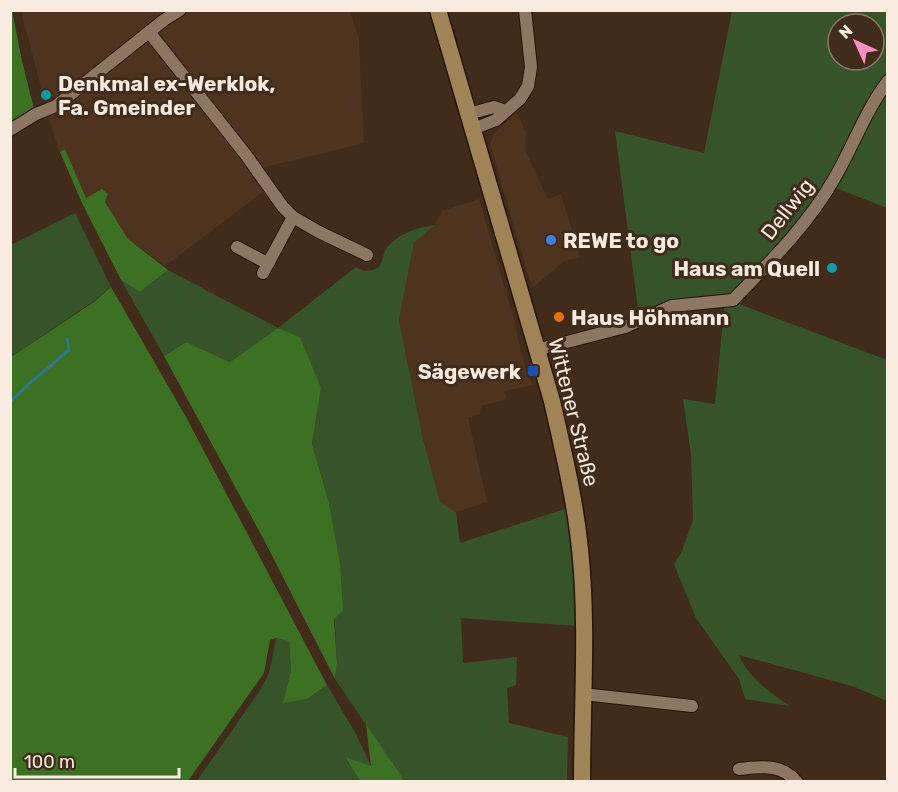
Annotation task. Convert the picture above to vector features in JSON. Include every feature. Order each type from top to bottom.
[{"type":"main road","name":"Wittener Straße","points":[[438,10],[566,460],[576,519],[583,594],[582,782]]},
{"type":"street","points":[[10,130],[42,111],[56,106],[180,10]]},
{"type":"street","points":[[471,122],[496,120],[525,94],[531,77],[525,10]]},
{"type":"street","points":[[149,32],[293,217],[367,255]]},
{"type":"street","name":"Dellwig","points":[[536,350],[625,327],[672,306],[733,300],[809,217],[835,177],[874,99],[888,81]]},
{"type":"street","points":[[237,247],[262,261],[266,268],[293,217]]},
{"type":"street","points":[[584,694],[692,706]]},
{"type":"street","points":[[739,769],[776,768],[789,773],[797,782]]},
{"type":"shaded area","points":[[21,11],[350,11],[359,40],[364,143],[265,167],[252,178],[263,192],[165,266],[128,239],[105,202],[108,194],[103,189],[86,198],[65,149],[60,152],[45,107],[55,98],[50,89],[42,91]]},
{"type":"shaded area","points":[[517,112],[526,133],[525,150],[548,199],[561,194],[580,257],[565,261],[532,288],[490,143],[495,133]]},
{"type":"shaded area","points":[[479,199],[527,373],[533,385],[504,391],[507,399],[481,406],[480,414],[468,418],[487,502],[456,512],[440,503],[423,439],[399,320],[414,243],[435,225],[442,211]]},
{"type":"green space","points":[[12,10],[34,109],[11,126]]},
{"type":"green space","points":[[732,11],[887,11],[887,79],[803,220],[756,271],[730,294],[639,317],[615,131],[704,153]]},
{"type":"green space","points":[[887,86],[887,208],[833,187]]},
{"type":"green space","points":[[65,149],[86,198],[102,189],[108,194],[105,202],[128,239],[168,270],[140,292],[121,280],[82,203],[60,152]]},
{"type":"green space","points":[[75,213],[111,287],[11,357],[11,245]]},
{"type":"green space","points":[[435,225],[414,243],[399,320],[423,439],[440,502],[456,512],[460,543],[568,508],[577,626],[461,618],[463,663],[517,657],[516,685],[507,688],[509,723],[568,737],[567,781],[404,781],[335,679],[337,663],[328,499],[312,444],[321,388],[278,328],[356,267],[368,271],[379,267],[386,249],[402,235],[422,227]]},
{"type":"green space","points":[[168,270],[278,328],[230,362],[186,342],[164,356],[121,280],[140,292]]},
{"type":"green space","points":[[111,287],[186,417],[327,685],[307,699],[283,703],[291,671],[289,641],[276,638],[270,640],[264,673],[188,781],[11,781],[11,357],[94,302]]},
{"type":"green space","points":[[736,303],[887,360],[887,701],[855,687],[739,655],[754,677],[790,706],[745,699],[739,679],[696,618],[674,564],[681,553],[693,520],[691,455],[683,399],[715,404],[724,308]]},
{"type":"green space","points":[[278,328],[300,337],[321,388],[312,444],[328,499],[340,563],[343,610],[334,619],[337,663],[335,679],[264,540],[164,356],[186,342],[230,362]]},
{"type":"green space","points":[[276,638],[289,640],[291,671],[284,702],[307,699],[327,685],[356,734],[371,766],[345,758],[360,781],[196,782],[259,692],[269,673]]},
{"type":"green space","points":[[366,724],[404,781],[360,781],[345,757],[371,766]]},
{"type":"waterway","points":[[10,402],[69,350],[67,339]]},
{"type":"place","name":"Denkmal ex-Werklok, Fa. Gmeinder","points":[[46,95]]},
{"type":"place","name":"REWE to go","points":[[551,240]]},
{"type":"place","name":"Haus am Quell","points":[[832,268]]},
{"type":"place","name":"Haus Höhmann","points":[[559,317]]},
{"type":"place","name":"Sägewerk","points":[[533,371]]}]
